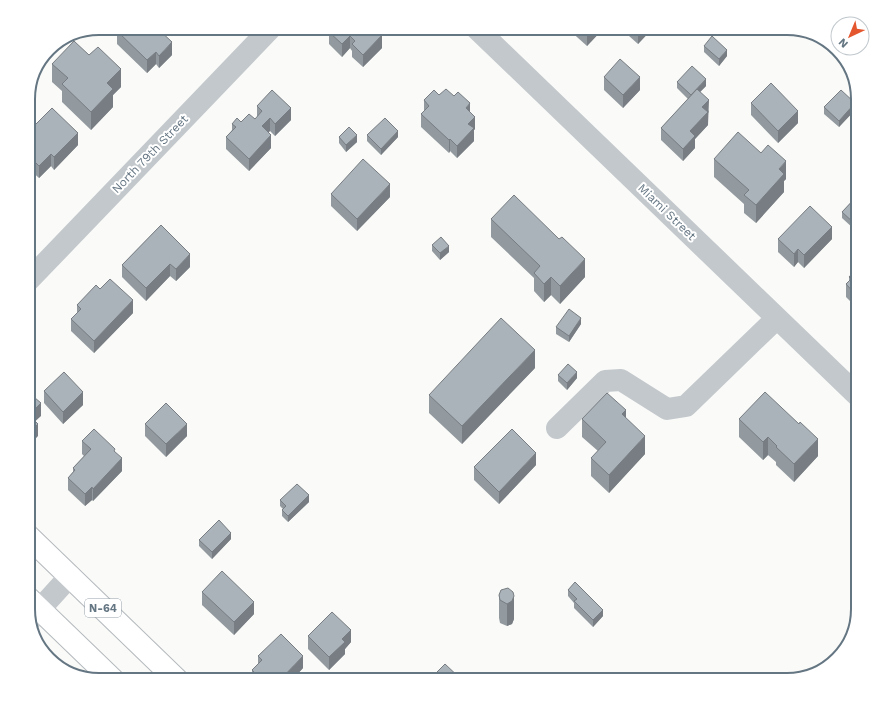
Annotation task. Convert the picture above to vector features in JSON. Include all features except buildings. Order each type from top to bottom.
[{"type":"main road","name":"N-64","points":[[35,543],[171,673]]},
{"type":"main road","points":[[35,611],[106,673]]},
{"type":"street","name":"North 79th Street","points":[[35,274],[264,35]]},
{"type":"street","name":"Miami Street","points":[[483,35],[851,389]]},
{"type":"street","points":[[557,428],[605,381],[621,380],[667,409],[686,406],[776,318]]},
{"type":"street","points":[[35,607],[70,576]]}]
